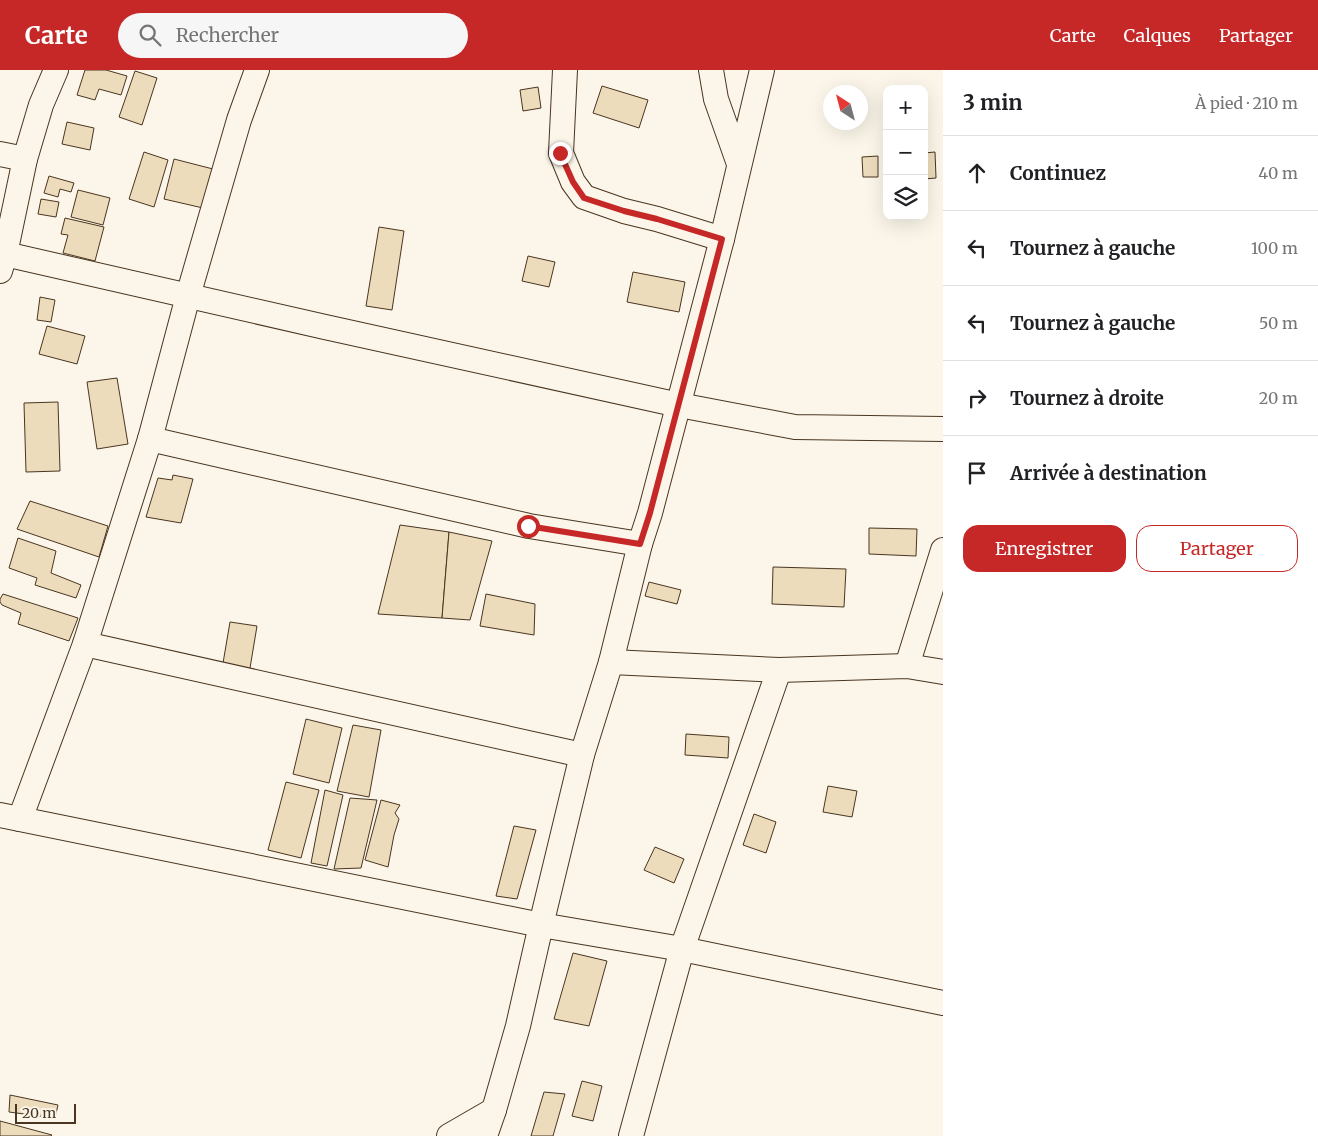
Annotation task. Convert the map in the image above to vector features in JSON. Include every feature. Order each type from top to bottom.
[{"type":"street","points":[[56,70],[41,105],[25,159],[2,262],[188,296],[679,405],[796,427],[943,429]]},
{"type":"street","points":[[257,70],[239,120],[188,296],[150,440],[85,644],[10,817],[541,925],[682,949],[943,1003]]},
{"type":"street","points":[[565,70],[560,153],[573,182],[584,198],[722,239]]},
{"type":"street","points":[[711,70],[716,99],[739,164]]},
{"type":"street","points":[[484,1136],[494,1110],[518,1026],[582,755],[611,662],[640,544],[679,405],[722,239],[762,70]]},
{"type":"street","points":[[0,154],[25,159]]},
{"type":"street","points":[[150,440],[528,526],[640,544]]},
{"type":"street","points":[[907,666],[943,550]]},
{"type":"street","points":[[85,644],[582,755]]},
{"type":"street","points":[[611,662],[779,670],[907,666],[943,672]]},
{"type":"street","points":[[631,1136],[682,949],[779,670]]},
{"type":"street","points":[[449,1136],[494,1110]]},
{"type":"building","points":[[85,70],[106,70],[127,76],[121,95],[99,89],[95,100],[77,95]]},
{"type":"building","points":[[135,71],[157,78],[142,125],[119,117]]},
{"type":"building","points":[[602,86],[648,100],[639,128],[593,113]]},
{"type":"building","points":[[538,87],[541,108],[523,111],[520,90]]},
{"type":"building","points":[[67,122],[94,128],[90,150],[62,144]]},
{"type":"building","points":[[144,152],[168,160],[154,207],[129,199]]},
{"type":"building","points":[[935,152],[936,178],[928,179],[928,153]]},
{"type":"building","points":[[878,156],[878,177],[863,177],[862,157]]},
{"type":"building","points":[[174,159],[213,169],[203,208],[164,199]]},
{"type":"building","points":[[49,176],[74,183],[71,192],[60,189],[58,197],[44,193]]},
{"type":"building","points":[[78,190],[110,198],[103,225],[71,217]]},
{"type":"building","points":[[41,199],[59,202],[56,217],[38,214]]},
{"type":"building","points":[[65,218],[104,227],[95,261],[63,253],[68,235],[61,234]]},
{"type":"building","points":[[379,227],[404,231],[392,310],[366,306]]},
{"type":"building","points":[[528,256],[555,262],[549,287],[522,281]]},
{"type":"building","points":[[633,272],[685,282],[679,312],[627,302]]},
{"type":"building","points":[[40,297],[55,300],[51,322],[37,320]]},
{"type":"building","points":[[47,326],[85,336],[77,364],[39,354]]},
{"type":"building","points":[[117,378],[128,444],[97,449],[87,382]]},
{"type":"building","points":[[58,402],[60,471],[26,472],[24,403]]},
{"type":"building","points":[[173,475],[193,479],[181,523],[146,517],[158,478],[172,480]]},
{"type":"building","points":[[30,501],[108,526],[99,557],[17,529]]},
{"type":"building","points":[[400,525],[449,532],[442,618],[378,614]]},
{"type":"building","points":[[869,528],[917,529],[916,556],[869,554]]},
{"type":"building","points":[[449,532],[492,541],[470,620],[442,618]]},
{"type":"building","points":[[18,538],[56,551],[51,573],[81,585],[76,598],[35,585],[37,578],[9,568]]},
{"type":"building","points":[[773,567],[846,569],[844,607],[772,604]]},
{"type":"building","points":[[649,582],[681,590],[677,604],[645,596]]},
{"type":"building","points":[[3,594],[78,618],[69,641],[18,624],[21,613],[2,605],[0,599]]},
{"type":"building","points":[[486,594],[535,604],[534,635],[480,626]]},
{"type":"building","points":[[230,622],[257,626],[249,674],[222,669]]},
{"type":"building","points":[[306,719],[342,728],[329,783],[293,774]]},
{"type":"building","points":[[353,725],[381,730],[369,797],[337,791]]},
{"type":"building","points":[[686,734],[729,737],[728,758],[685,755]]},
{"type":"building","points":[[286,782],[319,790],[301,858],[268,850]]},
{"type":"building","points":[[828,786],[857,791],[852,817],[823,812]]},
{"type":"building","points":[[325,790],[343,795],[327,866],[311,863]]},
{"type":"building","points":[[350,798],[377,800],[361,868],[334,869]]},
{"type":"building","points":[[381,800],[400,805],[395,813],[399,819],[388,867],[365,860]]},
{"type":"building","points":[[754,814],[776,822],[766,853],[743,845]]},
{"type":"building","points":[[514,826],[536,830],[517,899],[496,896]]},
{"type":"building","points":[[655,847],[684,859],[674,883],[644,870]]},
{"type":"building","points":[[573,953],[607,961],[589,1026],[554,1019]]},
{"type":"building","points":[[582,1081],[602,1086],[593,1121],[572,1116]]},
{"type":"building","points":[[544,1092],[565,1094],[553,1136],[531,1136]]},
{"type":"building","points":[[10,1095],[58,1105],[55,1118],[9,1112]]},
{"type":"building","points":[[0,1121],[52,1135],[0,1136]]},
{"type":"route","points":[[528,526],[640,544],[650,513],[722,239],[584,198],[573,182],[560,153]]}]
